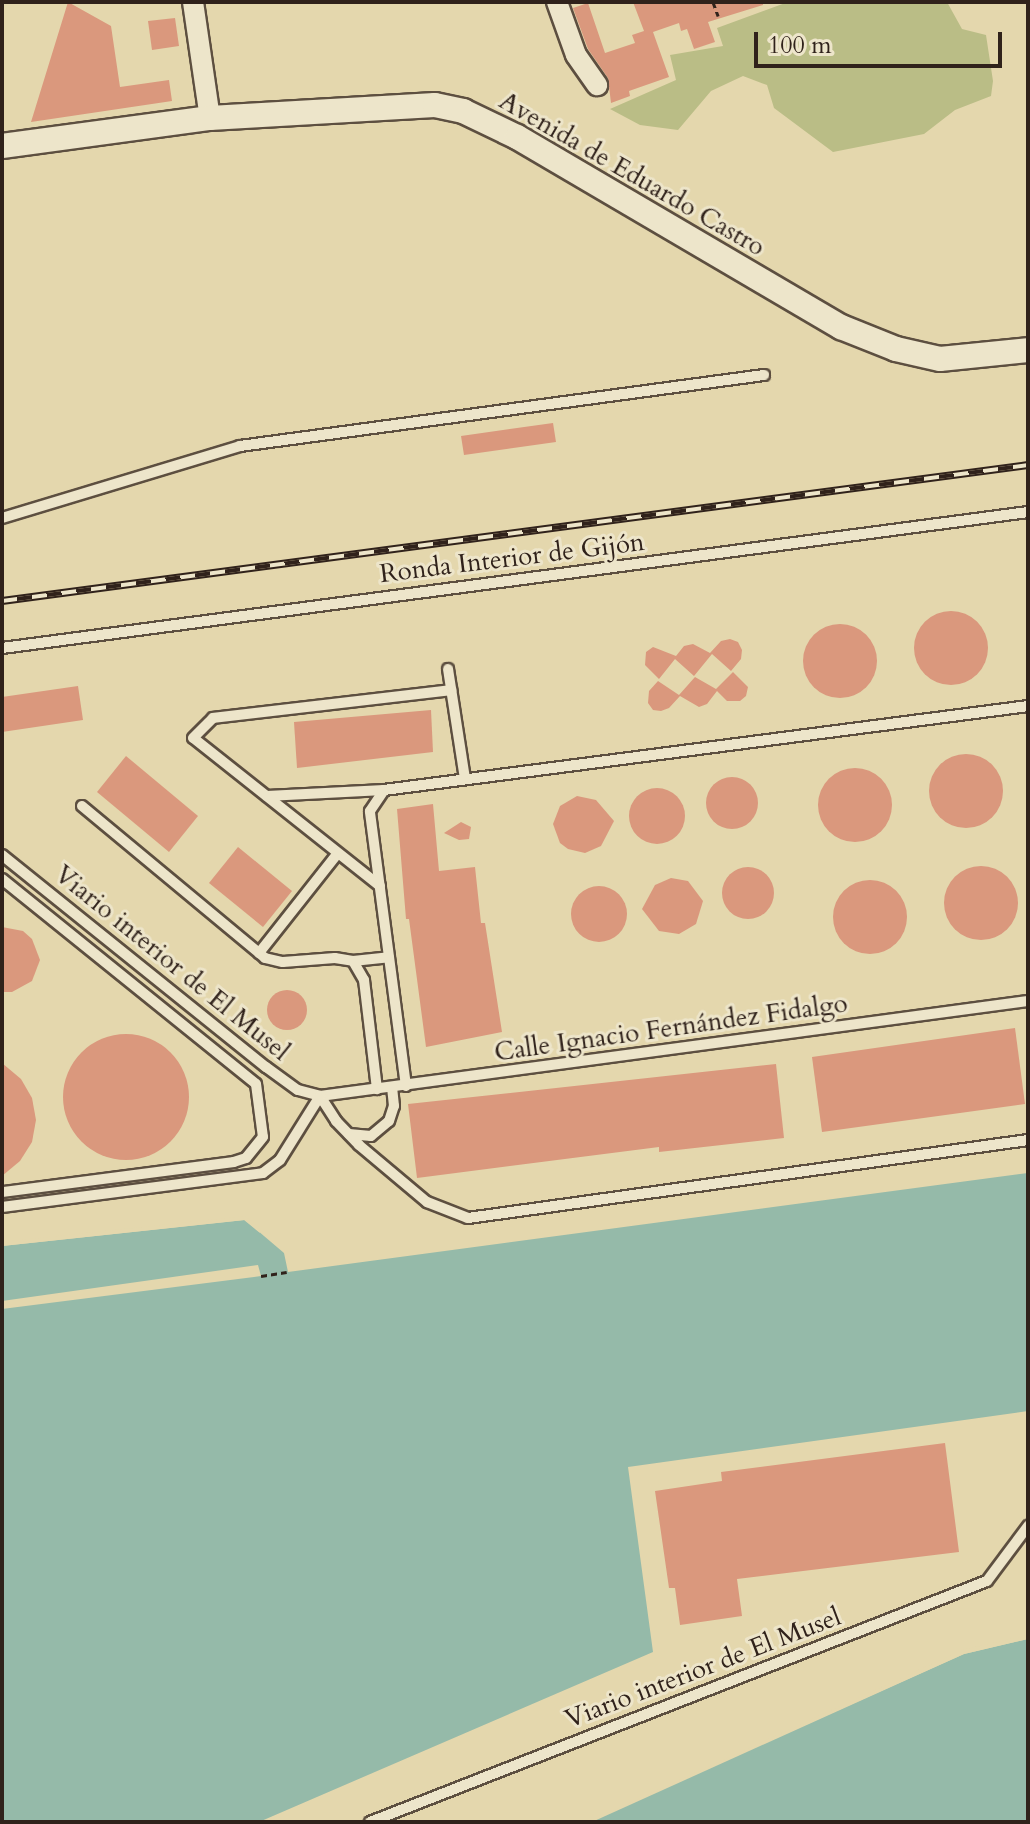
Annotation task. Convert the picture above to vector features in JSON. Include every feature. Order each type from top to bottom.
[{"type":"street","points":[[193,2],[210,118]]},
{"type":"street","points":[[557,2],[576,55],[597,85]]},
{"type":"street","name":"Avenida de Eduardo Castro","points":[[2,146],[210,118],[405,104],[435,105],[463,111],[517,137],[841,327],[896,349],[940,359],[1028,350]]},
{"type":"lane","points":[[2,518],[240,446],[764,375]]},
{"type":"lane","name":"Ronda Interior de Gijón","points":[[2,648],[1028,512]]},
{"type":"lane","points":[[448,669],[465,779]]},
{"type":"lane","points":[[380,886],[193,738],[213,718],[451,690]]},
{"type":"lane","points":[[267,796],[384,790],[1028,706]]},
{"type":"lane","points":[[384,790],[370,811],[406,1086]]},
{"type":"lane","points":[[82,806],[259,953],[283,962],[389,957]]},
{"type":"lane","points":[[259,953],[338,853]]},
{"type":"lane","name":"Viario interior de El Musel","points":[[2,855],[266,1067],[298,1090],[320,1096]]},
{"type":"lane","points":[[2,879],[256,1084],[263,1137],[246,1158],[234,1162],[2,1192]]},
{"type":"lane","points":[[353,961],[364,980],[377,1089]]},
{"type":"lane","name":"Calle Ignacio Fernández Fidalgo","points":[[320,1096],[1028,1001]]},
{"type":"lane","points":[[349,1134],[371,1136],[389,1121],[394,1106],[392,1087]]},
{"type":"lane","points":[[2,1207],[263,1173],[280,1160],[320,1096],[349,1134],[427,1202],[468,1218],[1028,1140]]},
{"type":"lane","name":"Viario interior de El Musel","points":[[370,1822],[987,1581],[1028,1526]]},
{"type":"path","points":[[713,2],[718,16]]},
{"type":"path","points":[[261,1276],[287,1272]]},
{"type":"green space","points":[[788,2],[947,2],[962,29],[986,35],[993,81],[991,96],[955,110],[924,134],[833,152],[774,108],[767,85],[743,76],[711,91],[678,130],[640,125],[610,109],[676,80],[670,55],[723,46],[717,28]]},
{"type":"shaded area","points":[[1028,1173],[1028,1411],[628,1467],[653,1652],[259,1822],[2,1822],[2,1246],[245,1220],[284,1253],[288,1272]]},
{"type":"shaded area","points":[[1028,1639],[1028,1822],[592,1822],[964,1654]]},
{"type":"pier","points":[[245,1216],[259,1227],[260,1233],[244,1220],[2,1246],[2,1242]]},
{"type":"pier","points":[[258,1265],[261,1276],[2,1309],[2,1301]]},
{"type":"pier","points":[[1028,1635],[1028,1639],[964,1654],[588,1822],[962,1650]]},
{"type":"building","points":[[68,2],[111,26],[120,87],[169,80],[172,101],[31,122]]},
{"type":"building","points":[[633,2],[763,2],[763,5],[708,22],[715,42],[694,49],[687,29],[681,31],[679,23],[653,32],[669,77],[629,91],[630,96],[611,103],[608,78],[588,49],[573,8],[588,3],[605,53],[635,43],[632,35],[644,31]]},
{"type":"building","points":[[175,18],[179,46],[152,50],[148,21]]},
{"type":"building","points":[[553,423],[556,442],[464,455],[461,436]]},
{"type":"building","points":[[951,611],[965,614],[977,622],[985,634],[988,648],[985,662],[977,674],[965,682],[951,685],[937,682],[925,674],[917,662],[914,648],[917,634],[925,622],[937,614]]},
{"type":"building","points":[[840,624],[854,627],[866,635],[874,647],[877,661],[874,675],[866,687],[854,695],[840,698],[826,695],[814,687],[806,675],[803,661],[806,647],[814,635],[826,627]]},
{"type":"building","points":[[730,639],[738,642],[742,650],[741,659],[731,671],[712,654],[694,676],[675,659],[659,679],[645,665],[646,652],[653,647],[676,656],[684,646],[693,644],[710,653],[721,641]]},
{"type":"building","points":[[733,672],[748,687],[746,696],[740,701],[727,701],[717,691],[707,704],[699,707],[680,696],[669,708],[661,711],[653,710],[648,703],[649,691],[658,681],[679,695],[695,677],[716,689]]},
{"type":"building","points":[[78,686],[83,720],[2,732],[2,697]]},
{"type":"building","points":[[431,710],[433,752],[297,768],[294,722]]},
{"type":"building","points":[[966,754],[980,757],[992,765],[1000,777],[1003,791],[1000,805],[992,817],[980,825],[966,828],[952,825],[940,817],[932,805],[929,791],[932,777],[940,765],[952,757]]},
{"type":"building","points":[[126,756],[198,816],[169,852],[97,792]]},
{"type":"building","points":[[855,768],[869,771],[881,779],[889,791],[892,805],[889,819],[881,831],[869,839],[855,842],[841,839],[829,831],[821,819],[818,805],[821,791],[829,779],[841,771]]},
{"type":"building","points":[[732,777],[750,785],[758,803],[750,821],[732,829],[714,821],[706,803],[714,785]]},
{"type":"building","points":[[657,788],[677,796],[685,816],[677,836],[657,844],[637,836],[629,816],[637,796]]},
{"type":"building","points":[[577,796],[596,800],[614,821],[601,846],[585,853],[568,849],[560,843],[553,824],[560,806]]},
{"type":"building","points":[[433,804],[439,871],[475,867],[481,923],[485,923],[502,1032],[426,1047],[409,919],[406,919],[397,809]]},
{"type":"building","points":[[461,822],[471,827],[469,839],[459,840],[444,833]]},
{"type":"building","points":[[238,847],[292,891],[263,927],[209,883]]},
{"type":"building","points":[[981,866],[995,869],[1007,877],[1015,889],[1018,903],[1015,917],[1007,929],[995,937],[981,940],[967,937],[955,929],[947,917],[944,903],[947,889],[955,877],[967,869]]},
{"type":"building","points":[[748,867],[766,875],[774,893],[766,911],[748,919],[730,911],[722,893],[730,875]]},
{"type":"building","points":[[671,878],[688,881],[703,901],[696,924],[679,934],[659,931],[642,909],[655,885]]},
{"type":"building","points":[[870,880],[884,883],[896,891],[904,903],[907,917],[904,931],[896,943],[884,951],[870,954],[856,951],[844,943],[836,931],[833,917],[836,903],[844,891],[856,883]]},
{"type":"building","points":[[599,886],[619,894],[627,914],[619,934],[599,942],[579,934],[571,914],[579,894]]},
{"type":"building","points":[[2,927],[23,931],[32,939],[40,960],[32,981],[12,992],[2,992]]},
{"type":"building","points":[[287,990],[301,996],[307,1010],[301,1024],[287,1030],[273,1024],[267,1010],[273,996]]},
{"type":"building","points":[[1015,1028],[1025,1104],[822,1132],[812,1057]]},
{"type":"building","points":[[126,1034],[150,1039],[171,1052],[184,1073],[189,1097],[184,1121],[171,1142],[150,1155],[126,1160],[102,1155],[81,1142],[68,1121],[63,1097],[68,1073],[81,1052],[102,1039]]},
{"type":"building","points":[[2,1063],[21,1079],[32,1098],[36,1120],[32,1142],[20,1161],[2,1176]]},
{"type":"building","points":[[776,1064],[784,1138],[659,1152],[659,1147],[417,1178],[408,1104]]},
{"type":"building","points":[[945,1443],[959,1552],[737,1579],[742,1616],[680,1625],[675,1588],[669,1588],[655,1491],[722,1481],[721,1472]]},
{"type":"railway","points":[[2,601],[1028,465]]}]
